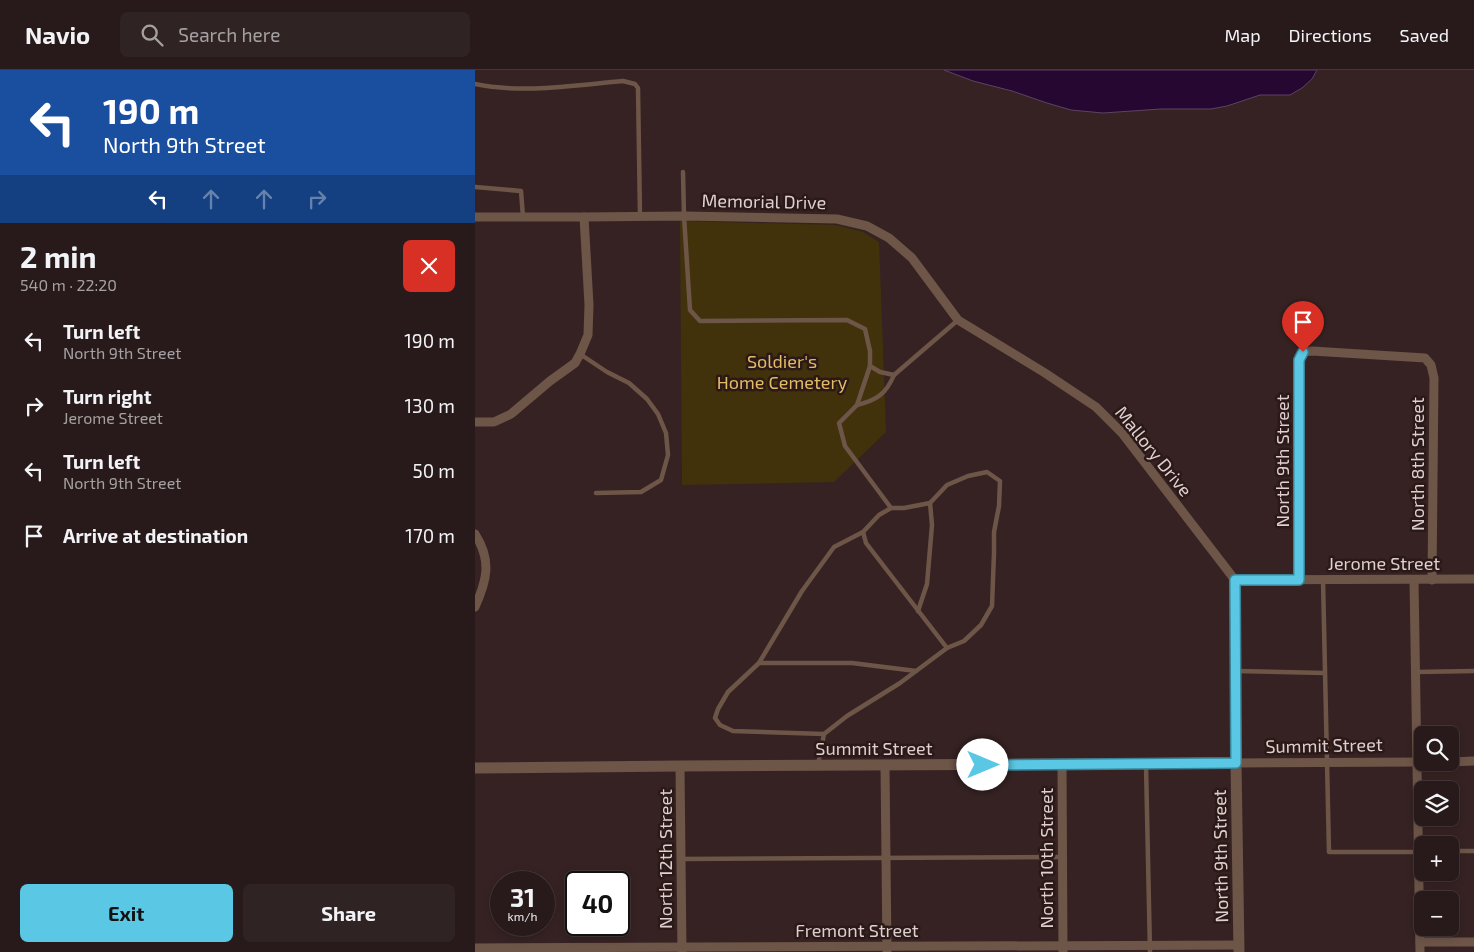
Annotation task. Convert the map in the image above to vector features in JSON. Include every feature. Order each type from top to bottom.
[{"type":"street","name":"Memorial Drive","points":[[475,217],[584,218],[684,216],[837,218],[867,226],[889,238],[912,258],[958,320],[1003,348]]},
{"type":"street","points":[[475,422],[494,422],[511,414],[550,381],[575,363],[580,354],[588,335],[589,305],[584,218]]},
{"type":"street","name":"Mallory Drive","points":[[1003,348],[1096,407],[1116,426],[1235,580]]},
{"type":"street","name":"North 9th Street","points":[[1299,580],[1299,360],[1303,352],[1312,350]]},
{"type":"street","name":"North 8th Street","points":[[1312,350],[1425,358],[1431,365],[1434,378],[1432,580]]},
{"type":"street","points":[[475,534],[481,544],[487,567],[483,588],[475,607]]},
{"type":"street","name":"Jerome Street","points":[[1235,580],[1474,579]]},
{"type":"street","name":"North 9th Street","points":[[1235,580],[1239,948]]},
{"type":"street","points":[[1414,580],[1415,672],[1418,726]]},
{"type":"street","name":"Summit Street","points":[[475,768],[1414,762]]},
{"type":"street","points":[[1459,762],[1474,762]]},
{"type":"street","name":"North 10th Street","points":[[1062,764],[1063,949]]},
{"type":"street","name":"North 12th Street","points":[[680,766],[682,950]]},
{"type":"street","points":[[885,766],[887,949]]},
{"type":"street","points":[[1420,771],[1420,836]]},
{"type":"street","points":[[1420,881],[1420,947],[1474,942]]},
{"type":"street","name":"Fremont Street","points":[[475,948],[682,950],[1239,948]]},
{"type":"lane","points":[[475,84],[516,89],[623,81],[635,84],[638,88],[640,217]]},
{"type":"lane","points":[[683,172],[690,310],[700,321],[847,320],[865,329],[871,366],[857,405],[839,423],[845,446],[891,508]]},
{"type":"lane","points":[[475,187],[521,192],[523,217]]},
{"type":"lane","points":[[857,405],[871,402],[888,389],[894,375],[958,320]]},
{"type":"lane","points":[[580,354],[607,372],[629,383],[647,399],[658,414],[666,433],[668,455],[661,480],[641,492],[596,493]]},
{"type":"lane","points":[[871,366],[880,372],[894,375]]},
{"type":"lane","points":[[987,472],[1001,481],[994,532],[992,606],[981,625],[964,640],[947,648],[900,683],[847,716],[824,734],[733,732],[720,725],[715,718],[728,692],[759,663],[802,591],[834,547],[863,532],[879,515],[891,508],[904,508],[931,503],[947,485],[969,476],[987,472]]},
{"type":"lane","points":[[918,611],[927,584],[932,525],[931,503]]},
{"type":"lane","points":[[863,532],[866,543],[947,648]]},
{"type":"lane","points":[[1323,580],[1329,852],[1414,852]]},
{"type":"lane","points":[[759,663],[852,663],[916,671]]},
{"type":"lane","points":[[1235,671],[1325,673]]},
{"type":"lane","points":[[1415,672],[1474,671]]},
{"type":"lane","points":[[817,766],[824,734]]},
{"type":"lane","points":[[1146,764],[1150,949]]},
{"type":"lane","points":[[1459,852],[1474,851]]},
{"type":"lane","points":[[681,859],[1062,857]]},
{"type":"green space","name":"Soldier's Home Cemetery","points":[[680,221],[836,225],[863,232],[879,242],[886,432],[834,482],[682,485]]},
{"type":"shaded area","points":[[944,70],[1317,70],[1312,79],[1290,95],[1260,95],[1227,106],[1211,109],[1161,109],[1103,113],[1071,110],[973,81]]},
{"type":"route","points":[[983,765],[1236,763],[1235,580],[1299,580],[1299,360],[1303,352]]}]
